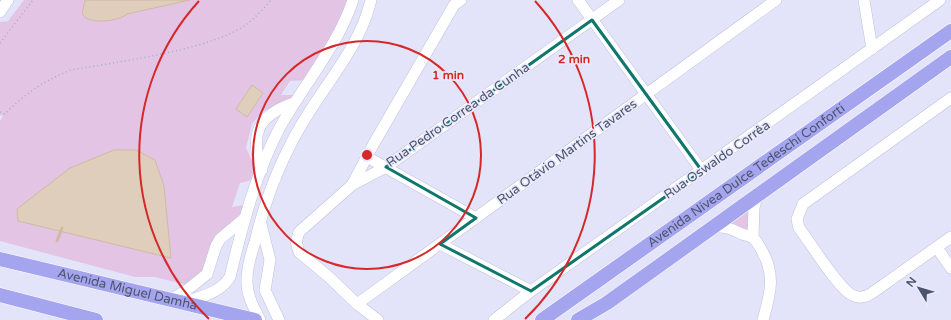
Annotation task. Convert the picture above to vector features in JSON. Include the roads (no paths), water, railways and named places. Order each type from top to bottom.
[{"type":"main road","name":"Avenida Nívea Dulce Tedeschi Conforti","points":[[542,320],[951,31]]},
{"type":"main road","name":"Avenida Nívea Dulce Tedeschi Conforti","points":[[578,320],[607,303],[951,57]]},
{"type":"main road","name":"Avenida Miguel Damha","points":[[0,259],[255,320]]},
{"type":"main road","points":[[0,295],[96,320]]},
{"type":"street","points":[[0,12],[8,0]]},
{"type":"street","points":[[176,302],[214,292],[226,283],[230,277],[246,217],[262,170],[276,137],[294,103],[336,41],[353,0]]},
{"type":"street","points":[[352,185],[454,5],[461,0]]},
{"type":"street","points":[[578,0],[702,171]]},
{"type":"street","name":"Rua Pedro Correa da Cunha","points":[[358,304],[299,252],[296,242],[299,232],[352,185],[386,167],[619,0]]},
{"type":"street","name":"Rua Otávio Martins Tavares","points":[[358,304],[776,0]]},
{"type":"street","points":[[864,0],[872,49]]},
{"type":"street","name":"Rua Oswaldo Corrêa","points":[[494,320],[531,291],[702,171],[940,0]]},
{"type":"street","points":[[260,320],[251,302],[246,281],[260,221],[269,192],[291,145],[308,114],[352,47],[367,1]]},
{"type":"street","points":[[951,98],[803,204],[797,219],[799,228],[846,291],[859,297],[865,297],[872,293],[951,237]]},
{"type":"street","points":[[262,170],[256,148],[256,137],[261,126],[268,116],[277,109],[294,103]]},
{"type":"street","points":[[276,137],[283,146],[291,145]]},
{"type":"street","points":[[367,157],[476,218]]},
{"type":"street","points":[[758,194],[754,207],[753,237],[767,260],[772,280],[771,290],[763,320]]},
{"type":"street","points":[[246,217],[260,221]]},
{"type":"street","points":[[176,302],[187,290],[207,274],[216,246],[220,239],[246,217]]},
{"type":"street","points":[[260,221],[270,260],[265,290],[279,320]]},
{"type":"street","points":[[712,228],[718,226],[753,237]]},
{"type":"street","points":[[440,244],[531,291]]},
{"type":"street","points":[[937,248],[951,268]]},
{"type":"street","points":[[230,277],[246,281]]},
{"type":"street","points":[[358,304],[378,320]]},
{"type":"waterway","points":[[57,241],[62,228]]}]
